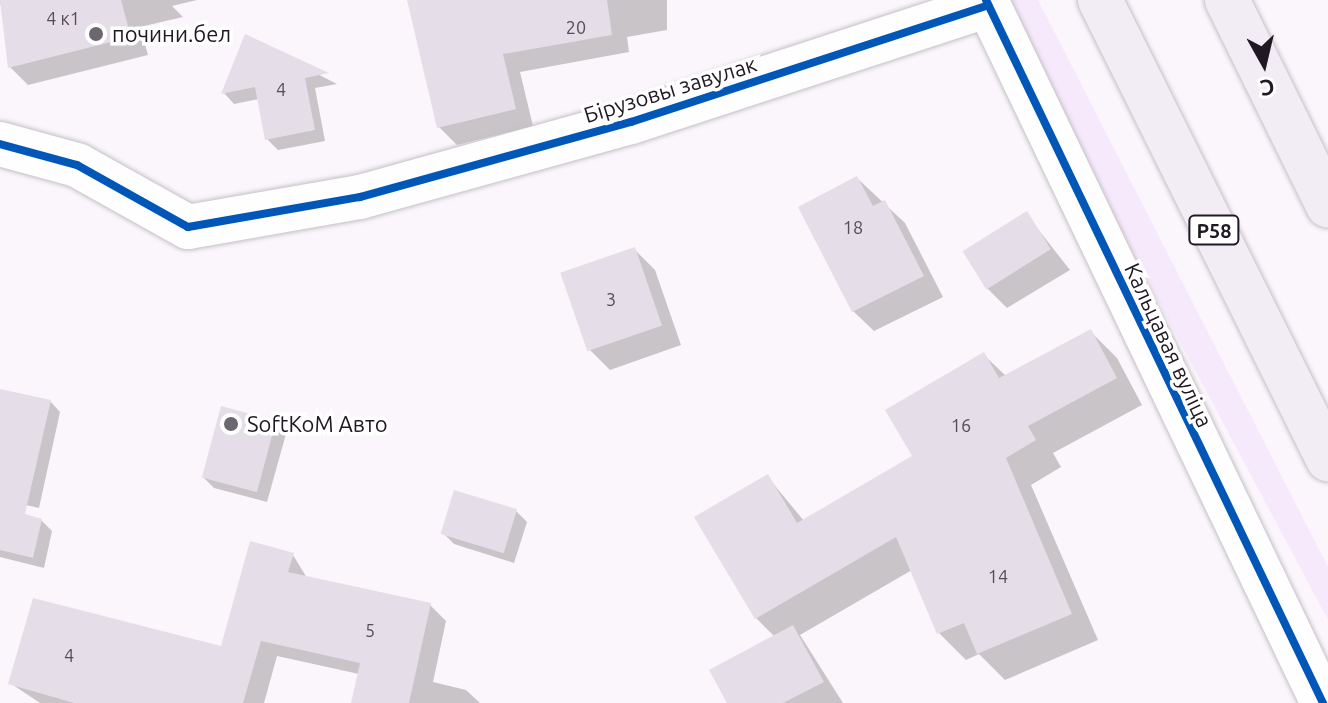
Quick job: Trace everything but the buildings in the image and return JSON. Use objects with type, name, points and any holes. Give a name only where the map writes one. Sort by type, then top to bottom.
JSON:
[{"type":"highway","name":"Р58","points":[[1100,0],[1328,459]]},
{"type":"highway","points":[[1227,0],[1328,205]]},
{"type":"street","name":"Бірузовы завулак","points":[[0,144],[77,165],[188,227],[360,197],[631,122],[987,2]]},
{"type":"street","name":"Кальцавая вуліца","points":[[987,2],[1323,703]]},
{"type":"shaded area","points":[[998,0],[1038,0],[1328,567],[1328,620]]},
{"type":"cycle path","points":[[986,0],[1323,703]]},
{"type":"cycle path","points":[[0,144],[77,165],[188,227],[360,197],[631,122],[988,5]]},
{"type":"place","name":"почини.бел","points":[[96,34]]},
{"type":"place","name":"SoftKoM Авто","points":[[231,424]]}]
